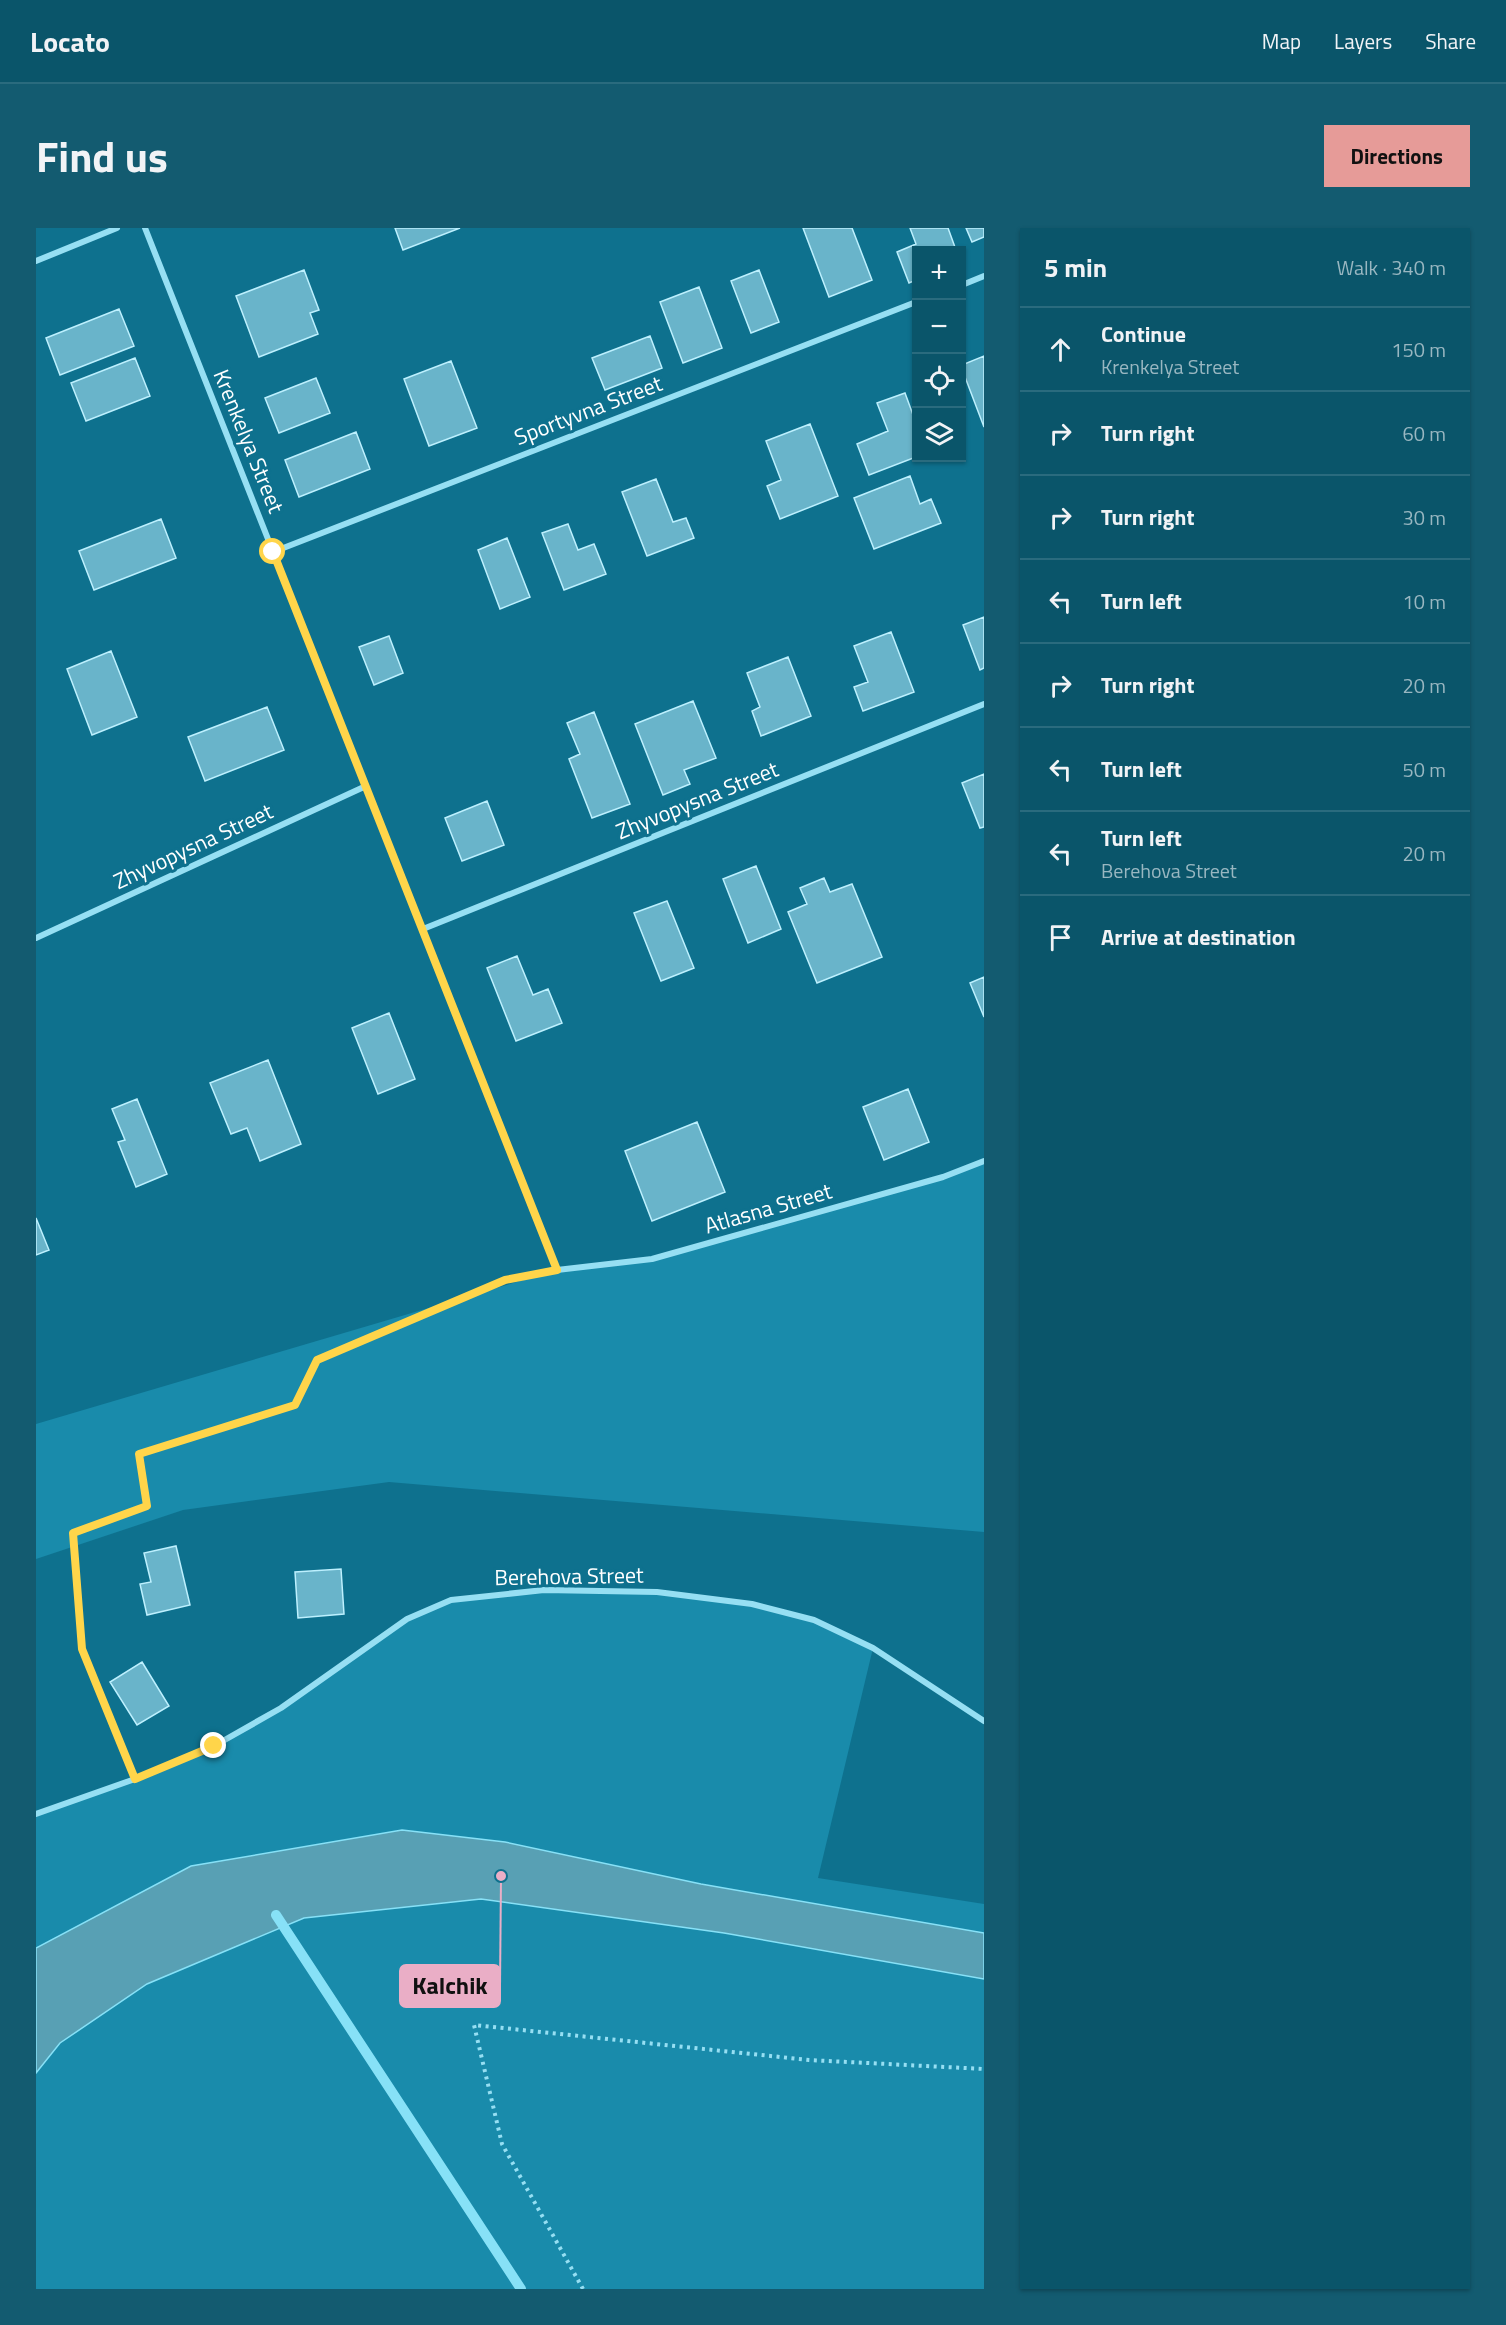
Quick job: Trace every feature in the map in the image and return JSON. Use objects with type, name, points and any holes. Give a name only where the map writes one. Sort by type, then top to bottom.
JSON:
[{"type":"street","points":[[36,261],[117,228]]},
{"type":"street","name":"Krenkelya Street","points":[[145,228],[557,1270]]},
{"type":"street","points":[[966,283],[984,276]]},
{"type":"street","name":"Sportyvna Street","points":[[273,552],[912,304]]},
{"type":"street","name":"Zhyvopysna Street","points":[[423,929],[984,704]]},
{"type":"street","name":"Zhyvopysna Street","points":[[36,938],[366,786]]},
{"type":"street","name":"Atlasna Street","points":[[557,1270],[652,1259],[943,1177],[984,1161]]},
{"type":"street","name":"Berehova Street","points":[[36,1814],[135,1779],[214,1746],[281,1708],[408,1619],[451,1600],[544,1590],[657,1592],[752,1604],[814,1620],[873,1648],[984,1721]]},
{"type":"lane","points":[[317,1360],[505,1280],[557,1270]]},
{"type":"lane","points":[[82,1649],[135,1779]]},
{"type":"path","points":[[82,1649],[73,1533],[147,1506],[139,1454],[295,1405],[317,1360]]},
{"type":"path","points":[[584,2289],[502,2144],[474,2025],[809,2060],[984,2069]]},
{"type":"shaded area","points":[[984,1161],[984,1532],[389,1482],[183,1510],[36,1559],[36,1424],[557,1270],[652,1259],[943,1177]]},
{"type":"shaded area","points":[[544,1590],[681,1595],[752,1603],[815,1621],[873,1648],[818,1878],[984,1904],[984,1933],[701,1884],[505,1842],[402,1830],[191,1866],[36,1948],[36,1814],[214,1746],[281,1708],[407,1619],[451,1600]]},
{"type":"shaded area","points":[[402,1830],[505,1842],[701,1884],[984,1933],[984,1979],[724,1933],[481,1899],[304,1918],[147,1984],[60,2043],[36,2073],[36,1948],[191,1866]]},
{"type":"shaded area","points":[[481,1899],[724,1933],[984,1979],[984,2289],[36,2289],[36,2073],[60,2043],[147,1984],[304,1918]]},
{"type":"building","points":[[395,228],[460,228],[403,250]]},
{"type":"building","points":[[803,228],[852,228],[872,280],[829,297]]},
{"type":"building","points":[[910,228],[948,228],[955,246],[912,246],[912,282],[909,283],[897,252],[916,244]]},
{"type":"building","points":[[966,228],[984,228],[984,237],[972,242]]},
{"type":"building","points":[[304,270],[319,310],[310,313],[318,334],[259,357],[236,296]]},
{"type":"building","points":[[759,270],[779,322],[751,333],[731,281]]},
{"type":"building","points":[[699,287],[722,348],[683,363],[660,302]]},
{"type":"building","points":[[119,309],[134,346],[60,375],[46,338]]},
{"type":"building","points":[[650,336],[662,368],[605,390],[592,358]]},
{"type":"building","points":[[984,356],[984,427],[966,380],[966,363]]},
{"type":"building","points":[[135,358],[150,396],[86,421],[71,383]]},
{"type":"building","points":[[451,361],[477,428],[429,446],[404,379]]},
{"type":"building","points":[[316,378],[330,413],[279,433],[265,398]]},
{"type":"building","points":[[905,393],[912,412],[912,459],[869,475],[857,444],[888,431],[877,403]]},
{"type":"building","points":[[810,424],[838,496],[780,519],[767,486],[781,480],[766,441]]},
{"type":"building","points":[[356,432],[370,469],[299,497],[285,460]]},
{"type":"building","points":[[910,476],[920,504],[931,499],[941,523],[874,549],[854,498]]},
{"type":"building","points":[[656,479],[673,522],[686,518],[694,538],[647,556],[622,492]]},
{"type":"building","points":[[161,519],[176,558],[94,590],[79,551]]},
{"type":"building","points":[[568,524],[578,550],[594,544],[606,574],[564,590],[542,533]]},
{"type":"building","points":[[507,538],[530,597],[500,609],[478,550]]},
{"type":"building","points":[[984,617],[984,668],[980,670],[963,625]]},
{"type":"building","points":[[891,632],[914,692],[863,711],[854,687],[868,682],[854,646]]},
{"type":"building","points":[[389,636],[403,673],[374,685],[359,647]]},
{"type":"building","points":[[111,651],[137,717],[92,735],[67,669]]},
{"type":"building","points":[[788,657],[811,716],[761,736],[752,711],[760,707],[747,673]]},
{"type":"building","points":[[693,701],[716,758],[684,770],[690,784],[663,795],[635,724]]},
{"type":"building","points":[[267,707],[284,750],[205,781],[188,737]]},
{"type":"building","points":[[594,712],[630,804],[592,818],[569,759],[580,754],[567,723]]},
{"type":"building","points":[[984,774],[984,827],[980,828],[962,783]]},
{"type":"building","points":[[487,801],[504,845],[462,861],[445,818]]},
{"type":"building","points":[[756,866],[781,929],[748,943],[723,879]]},
{"type":"building","points":[[824,878],[830,892],[852,884],[882,957],[817,983],[788,912],[807,904],[800,888]]},
{"type":"building","points":[[667,901],[694,968],[661,981],[634,913]]},
{"type":"building","points":[[517,956],[533,995],[548,989],[562,1023],[516,1041],[487,968]]},
{"type":"building","points":[[984,977],[984,1017],[970,983]]},
{"type":"building","points":[[389,1013],[415,1079],[378,1094],[352,1028]]},
{"type":"building","points":[[268,1060],[301,1144],[260,1161],[247,1128],[231,1134],[210,1083]]},
{"type":"building","points":[[908,1089],[929,1142],[884,1160],[863,1107]]},
{"type":"building","points":[[137,1099],[167,1174],[136,1187],[118,1142],[125,1140],[112,1109]]},
{"type":"building","points":[[697,1122],[725,1192],[652,1221],[625,1151]]},
{"type":"building","points":[[36,1218],[49,1250],[36,1255]]},
{"type":"building","points":[[176,1546],[190,1605],[147,1615],[140,1584],[151,1582],[144,1553]]},
{"type":"building","points":[[341,1569],[344,1614],[298,1618],[295,1572]]},
{"type":"building","points":[[142,1662],[169,1706],[137,1725],[110,1682]]},
{"type":"waterway","points":[[276,1915],[521,2289]]},
{"type":"place","name":"Kalchik","points":[[501,1876]]},
{"type":"route","points":[[214,1746],[135,1779],[82,1649],[73,1533],[147,1506],[139,1454],[295,1405],[317,1360],[505,1280],[557,1270],[273,552]]}]
